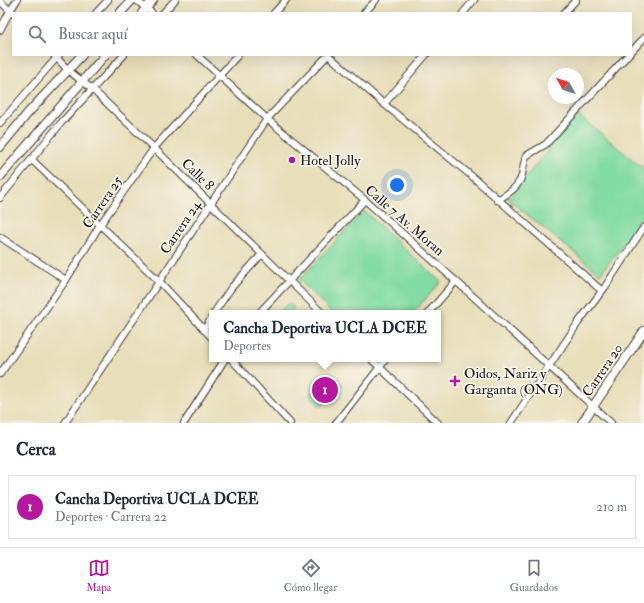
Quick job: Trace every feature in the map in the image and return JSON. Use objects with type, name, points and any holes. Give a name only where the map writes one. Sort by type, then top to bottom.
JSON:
[{"type":"street","points":[[0,30],[17,0]]},
{"type":"street","points":[[97,12],[108,0]]},
{"type":"street","points":[[121,12],[132,0]]},
{"type":"street","points":[[136,0],[147,11],[153,0]]},
{"type":"street","points":[[164,12],[175,0]]},
{"type":"street","points":[[275,12],[286,0]]},
{"type":"street","points":[[365,12],[376,0]]},
{"type":"street","points":[[464,12],[474,0]]},
{"type":"street","points":[[565,12],[576,0]]},
{"type":"street","points":[[0,1],[11,12]]},
{"type":"street","points":[[632,51],[644,38]]},
{"type":"street","points":[[0,123],[56,56]]},
{"type":"street","name":"Calle 8","points":[[56,56],[68,70],[92,89],[154,148],[319,310]]},
{"type":"street","points":[[0,147],[28,113],[81,56]]},
{"type":"street","points":[[0,177],[104,56]]},
{"type":"street","points":[[0,198],[31,159],[123,56]]},
{"type":"street","name":"Calle 7 Av. Moran","points":[[198,56],[267,119],[365,200],[612,423]]},
{"type":"street","name":"Carrera 25","points":[[0,374],[66,280],[100,225],[154,148],[237,56]]},
{"type":"street","name":"Carrera 24","points":[[65,423],[267,119],[327,56]]},
{"type":"street","points":[[329,56],[384,104],[474,178],[602,291]]},
{"type":"street","points":[[384,104],[425,56]]},
{"type":"street","points":[[498,200],[511,192],[516,185],[521,177],[526,156],[546,144],[627,56]]},
{"type":"street","points":[[31,159],[159,281],[209,335]]},
{"type":"street","points":[[262,310],[365,200]]},
{"type":"street","points":[[510,423],[602,291],[644,227]]},
{"type":"street","points":[[0,237],[66,280]]},
{"type":"street","points":[[216,310],[231,288],[262,254]]},
{"type":"street","points":[[431,310],[456,281]]},
{"type":"street","points":[[204,330],[209,322]]},
{"type":"street","name":"Carrera 20","points":[[582,423],[644,331]]},
{"type":"street","points":[[184,423],[223,362]]},
{"type":"street","points":[[234,362],[290,423]]},
{"type":"street","points":[[374,362],[438,423]]},
{"type":"street","points":[[336,423],[384,362]]},
{"type":"green space","points":[[577,114],[644,169],[644,220],[600,274],[508,199]]},
{"type":"green space","points":[[364,211],[441,282],[416,310],[329,310],[299,280]]},
{"type":"green space","points":[[288,303],[294,308],[292,310],[281,310]]},
{"type":"green space","points":[[329,372],[342,384],[321,407],[309,395]]},
{"type":"place","name":"Hotel Jolly","points":[[292,160]]},
{"type":"place","name":"Oidos, Nariz y Garganta (ONG)","points":[[455,381]]},
{"type":"place","name":"Cancha Deportiva UCLA DCEE","points":[[325,390]]}]
